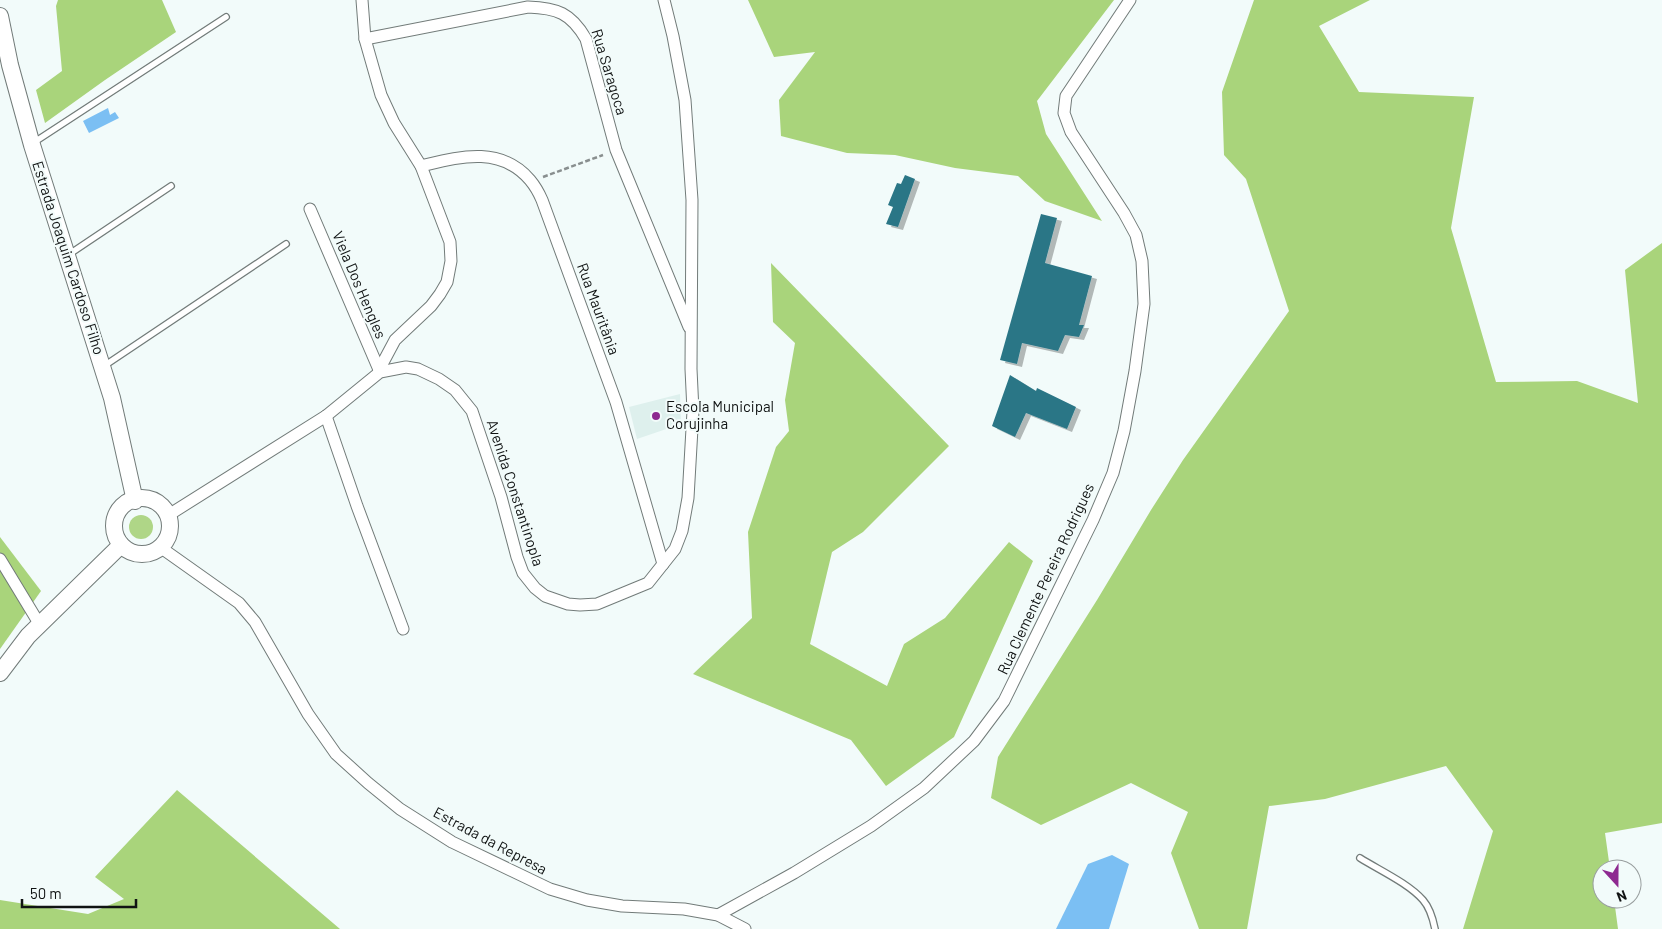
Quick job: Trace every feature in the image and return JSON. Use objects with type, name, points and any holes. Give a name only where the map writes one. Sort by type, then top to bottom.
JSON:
[{"type":"street","points":[[362,0],[365,39],[381,95],[388,111],[421,166],[450,242],[451,261],[447,282],[440,294],[431,306],[395,340],[379,371]]},
{"type":"street","name":"Avenida Constantinopla","points":[[168,516],[326,416],[379,371],[406,367],[418,369],[439,379],[464,400],[472,411],[501,497],[517,557],[523,573],[535,588],[545,596],[568,604],[597,604],[648,583],[675,549],[682,531],[688,498],[693,411],[692,200],[685,100],[674,36],[664,0]]},
{"type":"street","name":"Rua Clemente Pereira Rodrigues","points":[[718,915],[794,873],[871,826],[924,788],[974,741],[1004,701],[1094,520],[1113,473],[1126,423],[1136,371],[1144,304],[1142,261],[1136,235],[1124,213],[1071,132],[1064,113],[1066,96],[1130,0]]},
{"type":"street","name":"Rua Saragoca","points":[[365,39],[528,8],[547,8],[559,11],[571,18],[586,39],[616,150],[692,333]]},
{"type":"street","name":"Estrada Joaquim Cardoso Filho","points":[[0,16],[10,65],[32,145],[112,398],[135,501]]},
{"type":"street","name":"Rua Mauritânia","points":[[421,166],[464,156],[492,158],[516,168],[532,182],[542,200],[616,402],[663,564]]},
{"type":"street","name":"Viela Dos Hengles","points":[[310,209],[379,371]]},
{"type":"street","points":[[326,416],[356,506],[403,629]]},
{"type":"street","points":[[142,498],[150,500],[163,508],[168,516],[169,531],[167,538],[160,547],[151,552],[142,554],[126,550],[121,545],[114,530],[116,516],[124,504],[142,498]]},
{"type":"street","points":[[0,673],[28,636],[121,545]]},
{"type":"street","name":"Estrada da Represa","points":[[160,547],[239,603],[255,622],[308,714],[336,754],[400,809],[452,842],[550,889],[587,900],[622,906],[684,909],[718,915],[745,929]]},
{"type":"street","points":[[0,559],[40,625]]},
{"type":"lane","points":[[32,145],[226,16]]},
{"type":"lane","points":[[67,256],[171,186]]},
{"type":"lane","points":[[102,367],[286,244]]},
{"type":"lane","points":[[1360,858],[1409,888],[1424,900],[1432,916],[1435,929]]},
{"type":"path","points":[[532,182],[616,150]]},
{"type":"shaded area","name":"Escola Municipal Corujinha","points":[[680,394],[681,424],[637,439],[629,407]]},
{"type":"green space","points":[[58,0],[162,0],[176,32],[45,123],[36,90],[62,71],[56,6]]},
{"type":"green space","points":[[748,0],[1114,0],[1037,101],[1046,134],[1102,221],[1045,201],[1018,176],[955,168],[895,155],[847,153],[781,136],[779,100],[815,52],[774,57]]},
{"type":"green space","points":[[1254,0],[1370,0],[1319,26],[1359,92],[1474,97],[1451,228],[1496,382],[1577,381],[1638,403],[1625,270],[1662,243],[1662,823],[1605,833],[1609,859],[1592,859],[1592,909],[1615,909],[1618,929],[1463,929],[1493,831],[1446,766],[1325,799],[1269,806],[1247,929],[1199,929],[1171,853],[1188,812],[1131,783],[1041,825],[991,798],[998,757],[1183,460],[1289,311],[1246,179],[1224,155],[1222,92]]},
{"type":"green space","points":[[771,263],[949,446],[863,532],[832,552],[810,644],[887,686],[904,644],[945,618],[1009,542],[1033,561],[954,737],[886,786],[851,740],[693,674],[752,618],[748,532],[776,447],[789,431],[785,400],[795,343],[773,322]]},
{"type":"green space","points":[[141,515],[150,518],[153,527],[150,536],[141,539],[132,536],[129,527],[132,518]]},
{"type":"green space","points":[[0,537],[41,591],[0,649]]},
{"type":"green space","points":[[177,790],[340,929],[0,929],[0,900],[88,914],[124,899],[95,877]]},
{"type":"water","points":[[108,108],[110,115],[115,112],[119,118],[89,133],[83,121]]},
{"type":"water","points":[[1112,855],[1129,864],[1109,929],[1056,929],[1088,864]]},
{"type":"building","points":[[905,175],[915,179],[898,227],[886,224],[893,207],[888,205],[897,183],[901,184]]},
{"type":"building","points":[[1041,214],[1057,218],[1045,263],[1092,276],[1079,325],[1084,325],[1079,337],[1065,335],[1058,351],[1022,343],[1017,364],[1000,360]]},
{"type":"building","points":[[1010,375],[1036,391],[1037,388],[1076,407],[1067,429],[1026,413],[1015,437],[992,426]]},
{"type":"place","name":"Escola Municipal Corujinha","points":[[656,416]]}]
